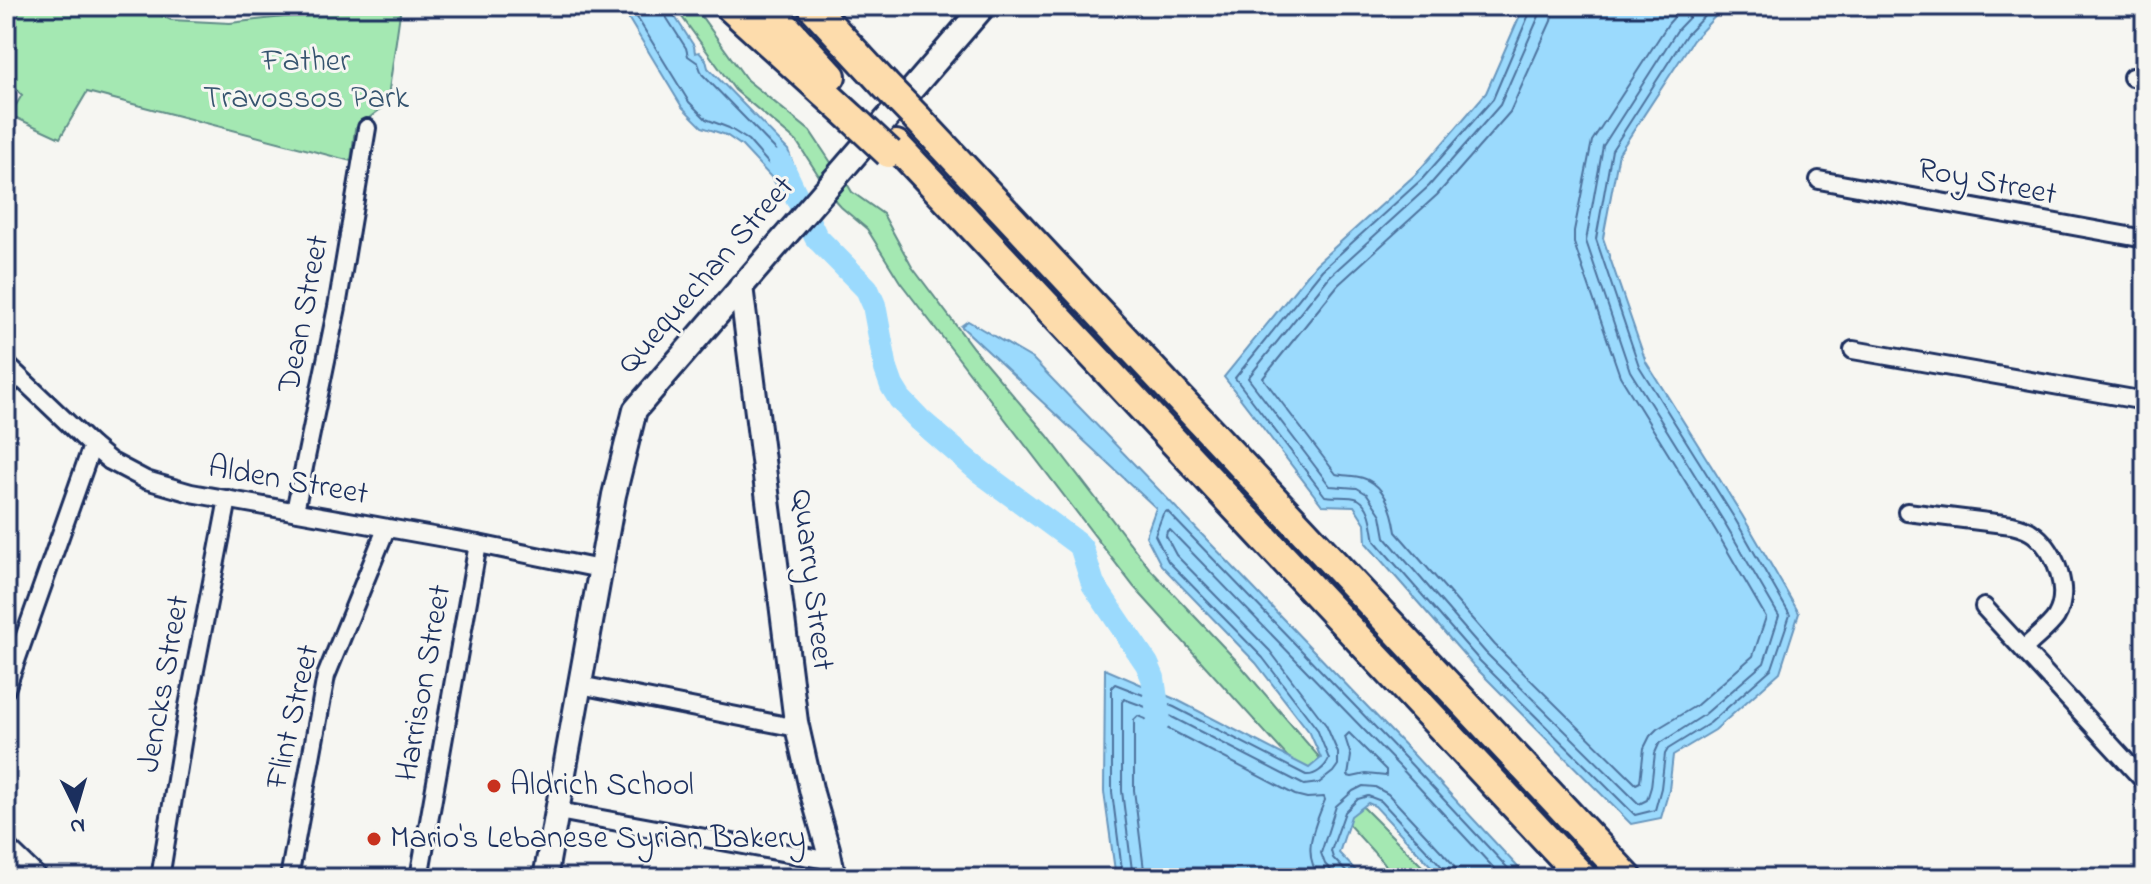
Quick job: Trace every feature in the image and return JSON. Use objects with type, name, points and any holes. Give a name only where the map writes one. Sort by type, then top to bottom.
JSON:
[{"type":"highway","points":[[729,6],[858,114]]},
{"type":"highway","points":[[766,6],[858,114],[988,244],[1583,878]]},
{"type":"highway","points":[[812,6],[1628,878]]},
{"type":"main road","name":"Quequechan Street","points":[[545,878],[614,495],[634,413],[984,6]]},
{"type":"main road","name":"Quarry Street","points":[[741,286],[797,728],[832,869]]},
{"type":"main road","points":[[6,850],[34,878]]},
{"type":"street","name":"Dean Street","points":[[295,511],[337,307],[367,128]]},
{"type":"street","name":"Roy Street","points":[[1819,180],[2145,239]]},
{"type":"street","points":[[1853,350],[2145,401]]},
{"type":"street","name":"Alden Street","points":[[12,370],[92,446],[119,467],[146,480],[191,493],[600,569]]},
{"type":"street","points":[[6,389],[12,370]]},
{"type":"street","points":[[6,689],[92,446]]},
{"type":"street","name":"Jencks Street","points":[[160,878],[188,706],[228,499]]},
{"type":"street","points":[[1907,512],[2012,525],[2027,529],[2048,549],[2061,582],[2061,598],[2056,617],[2024,649]]},
{"type":"street","name":"Flint Street","points":[[289,878],[326,676],[386,529]]},
{"type":"street","name":"Harrison Street","points":[[419,878],[478,544]]},
{"type":"street","points":[[1984,607],[2145,782]]},
{"type":"street","points":[[580,685],[797,728]]},
{"type":"street","points":[[558,811],[832,869]]},
{"type":"green space","name":"Father Travossos Park","points":[[6,6],[141,6],[171,20],[230,23],[311,14],[337,6],[401,6],[387,104],[355,129],[351,161],[87,92],[60,138],[10,115],[22,95],[6,79]]},
{"type":"green space","points":[[674,6],[694,6],[747,80],[810,131],[832,164],[819,176],[797,142],[735,90]]},
{"type":"green space","points":[[846,182],[852,192],[883,214],[912,267],[1150,569],[1235,659],[1354,798],[1434,878],[1397,878],[1134,587],[900,282],[867,229],[831,196]]},
{"type":"water","points":[[621,6],[668,6],[694,46],[695,53],[699,52],[708,68],[788,150],[801,185],[785,198],[772,178],[742,146],[726,135],[702,127],[682,107]]},
{"type":"water","points":[[1524,6],[1725,6],[1693,40],[1619,153],[1603,238],[1646,362],[1799,613],[1780,672],[1715,730],[1673,755],[1669,790],[1661,818],[1631,824],[1473,665],[1366,543],[1365,523],[1354,506],[1322,505],[1224,377],[1316,264],[1416,174],[1486,93]]},
{"type":"water","points":[[968,321],[1033,359],[1528,878],[1442,878],[1375,806],[1368,803],[1351,816],[1339,853],[1363,878],[1116,878],[1104,792],[1105,669],[1177,700],[1309,768],[1321,758],[1310,733],[1256,663],[1161,565],[1146,536],[1156,508],[961,326]]},
{"type":"waterway","points":[[780,162],[816,237],[867,289],[874,305],[886,369],[900,399],[978,470],[1082,549],[1093,584],[1147,664],[1153,678],[1159,720]]},
{"type":"place","name":"Aldrich School","points":[[494,786]]},
{"type":"place","name":"Mario's Lebanese Syrian Bakery","points":[[374,839]]}]
